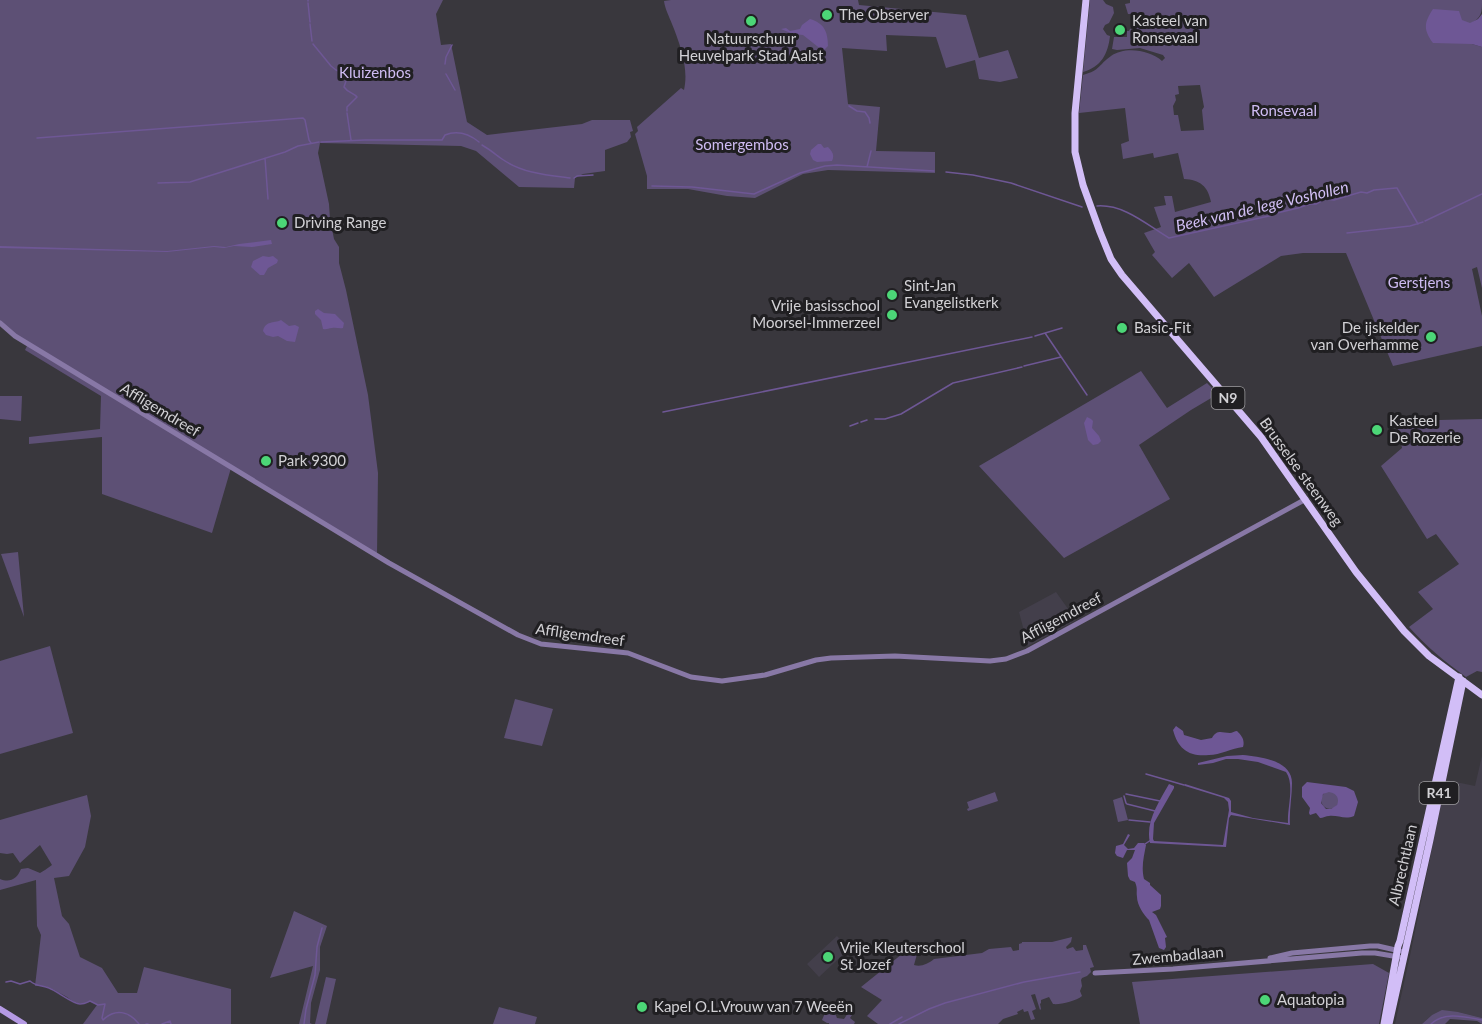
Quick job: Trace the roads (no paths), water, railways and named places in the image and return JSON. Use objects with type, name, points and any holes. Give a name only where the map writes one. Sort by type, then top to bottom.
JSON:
[{"type":"main road","name":"Brusselse steenweg","points":[[1085,4],[1075,113],[1075,153],[1085,192],[1111,259],[1122,275],[1250,423],[1356,572],[1404,631],[1430,656],[1482,694]]},
{"type":"main road","name":"Albrechtlaan","points":[[1389,1024],[1401,941],[1423,835],[1461,679]]},
{"type":"main road","name":"Albrechtlaan","points":[[1384,1024],[1400,954]]},
{"type":"main road","points":[[0,1009],[24,1024]]},
{"type":"street","name":"Affligemdreef","points":[[0,323],[15,336],[351,540],[518,635],[541,644],[628,653],[704,680],[722,681],[757,676],[831,657],[894,656],[983,661],[1006,659],[1027,651],[1306,499]]},
{"type":"street","name":"Zwembadlaan","points":[[1095,974],[1304,958],[1378,946],[1400,954]]},
{"type":"street","points":[[1304,958],[1304,954],[1331,950]]},
{"type":"street","name":"Zwembadlaan","points":[[1263,961],[1292,953],[1361,950]]},
{"type":"waterway","points":[[308,3],[310,22]]},
{"type":"waterway","points":[[310,24],[312,41]]},
{"type":"waterway","points":[[313,44],[331,66],[348,75],[344,87],[357,97],[347,107],[347,111]]},
{"type":"waterway","points":[[445,64],[452,45]]},
{"type":"waterway","points":[[446,74],[455,90]]},
{"type":"waterway","points":[[849,106],[857,111],[865,112],[870,123]]},
{"type":"waterway","points":[[347,113],[351,140]]},
{"type":"waterway","points":[[37,138],[303,118],[311,143]]},
{"type":"waterway","points":[[321,142],[442,140],[445,135],[454,133],[467,135],[479,142]]},
{"type":"waterway","points":[[158,183],[190,182],[298,146],[319,142]]},
{"type":"waterway","points":[[482,145],[510,164],[534,173],[570,178]]},
{"type":"waterway","points":[[867,167],[871,151]]},
{"type":"waterway","points":[[265,158],[268,199]]},
{"type":"waterway","points":[[652,186],[692,187],[754,194],[800,173],[825,166],[934,171]]},
{"type":"waterway","name":"Beek van de lege Voshollen","points":[[946,172],[1011,183],[1082,207]]},
{"type":"waterway","points":[[574,178],[593,175]]},
{"type":"waterway","name":"Beek van de lege Voshollen","points":[[1097,206],[1117,208],[1169,238],[1269,216],[1316,204],[1325,199],[1334,200],[1361,192],[1397,188],[1418,224]]},
{"type":"waterway","name":"Beek van de lege Voshollen","points":[[1425,221],[1482,194]]},
{"type":"waterway","name":"Beek van de lege Voshollen","points":[[1347,233],[1410,226],[1423,222]]},
{"type":"waterway","points":[[1035,336],[1062,328]]},
{"type":"waterway","points":[[1045,333],[1087,395]]},
{"type":"waterway","points":[[663,412],[1032,337]]},
{"type":"waterway","points":[[1024,366],[1061,357]]},
{"type":"waterway","points":[[875,419],[885,419],[901,414],[953,383],[1022,367]]},
{"type":"waterway","points":[[861,422],[867,420]]},
{"type":"waterway","points":[[850,426],[858,423]]},
{"type":"waterway","points":[[1146,774],[1184,785]]},
{"type":"waterway","points":[[1126,794],[1160,801]]},
{"type":"waterway","points":[[1124,796],[1127,804],[1155,811]]},
{"type":"waterway","points":[[1129,820],[1150,822]]},
{"type":"waterway","points":[[1145,844],[1151,840]]},
{"type":"waterway","points":[[304,1024],[322,928]]},
{"type":"waterway","points":[[899,1024],[945,1003],[1024,982],[1080,972]]},
{"type":"waterway","points":[[6,982],[20,984],[30,981],[77,1003],[83,1004],[90,1001],[98,1005],[105,1004],[103,1020],[112,1014],[122,1013],[131,1016],[139,1024]]},
{"type":"waterway","points":[[1431,1024],[1442,1017],[1449,1016],[1482,1020]]},
{"type":"waterway","points":[[890,1024],[902,1017]]},
{"type":"waterway","points":[[162,1024],[170,1021],[171,1024]]},
{"type":"place","name":"The Observer","points":[[827,15]]},
{"type":"place","name":"Natuurschuur Heuvelpark Stad Aalst","points":[[751,21]]},
{"type":"place","name":"Kasteel van Ronsevaal","points":[[1120,30]]},
{"type":"place","name":"Driving Range","points":[[282,223]]},
{"type":"place","name":"Sint-Jan Evangelistkerk","points":[[892,295]]},
{"type":"place","name":"Vrije basisschool Moorsel-Immerzeel","points":[[892,315]]},
{"type":"place","name":"Basic-Fit","points":[[1122,328]]},
{"type":"place","name":"De ijskelder van Overhamme","points":[[1431,337]]},
{"type":"place","name":"Kasteel De Rozerie","points":[[1377,430]]},
{"type":"place","name":"Park 9300","points":[[266,461]]},
{"type":"place","name":"Vrije Kleuterschool St Jozef","points":[[828,957]]},
{"type":"place","name":"Aquatopia","points":[[1265,1000]]},
{"type":"place","name":"Kapel O.L.Vrouw van 7 Weeën","points":[[642,1007]]},
{"type":"park label","name":"Kluizenbos","points":[[375,73]]},
{"type":"park label","name":"Ronsevaal","points":[[1284,111]]},
{"type":"park label","name":"Somergembos","points":[[742,145]]},
{"type":"park label","name":"Gerstjens","points":[[1419,283]]}]
